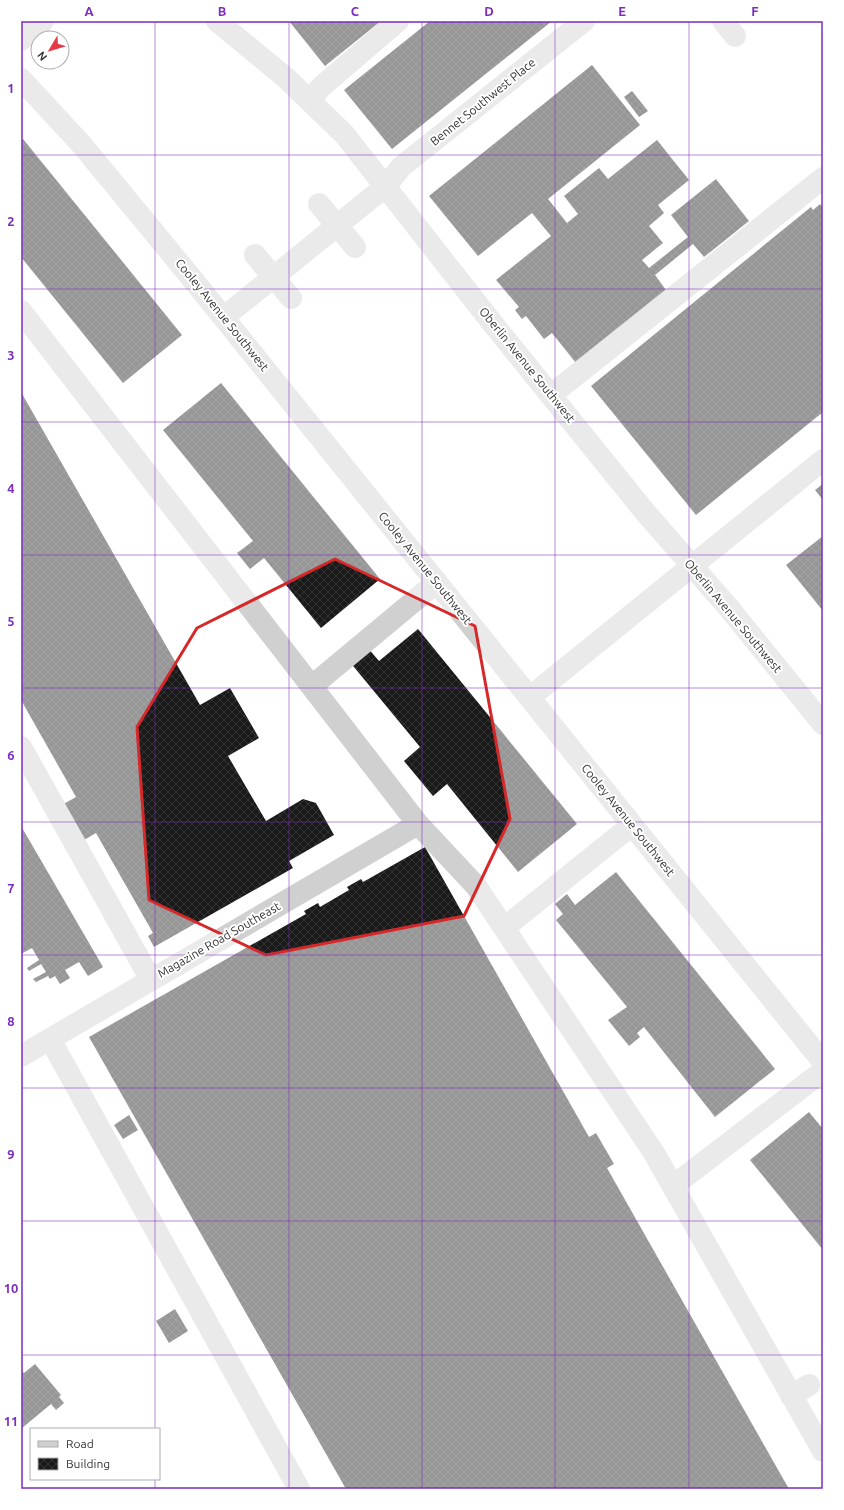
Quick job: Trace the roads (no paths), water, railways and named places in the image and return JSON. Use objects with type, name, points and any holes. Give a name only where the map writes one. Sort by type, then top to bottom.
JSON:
[{"type":"lane","points":[[21,40],[44,21]]},
{"type":"lane","points":[[310,100],[321,87],[398,21]]},
{"type":"lane","name":"Bennet Southwest Place","points":[[224,317],[386,186],[401,167],[584,21]]},
{"type":"lane","name":"Oberlin Avenue Southwest","points":[[230,25],[344,134],[551,395],[691,566],[728,607],[823,724]]},
{"type":"lane","name":"Cooley Avenue Southwest","points":[[21,79],[82,145],[224,317],[823,1062]]},
{"type":"lane","points":[[551,395],[823,178]]},
{"type":"lane","points":[[319,204],[354,247]]},
{"type":"lane","points":[[255,255],[291,298]]},
{"type":"lane","points":[[21,311],[418,824],[476,886],[654,1153],[675,1190],[800,1391],[823,1451]]},
{"type":"lane","points":[[530,697],[823,460]]},
{"type":"lane","points":[[312,686],[437,582]]},
{"type":"lane","points":[[21,747],[151,980]]},
{"type":"lane","name":"Magazine Road Southeast","points":[[21,1056],[418,824]]},
{"type":"lane","points":[[504,928],[632,825]]},
{"type":"lane","points":[[50,1039],[299,1489]]},
{"type":"lane","points":[[675,1190],[823,1071]]},
{"type":"lane","points":[[675,1190],[715,1172]]}]
